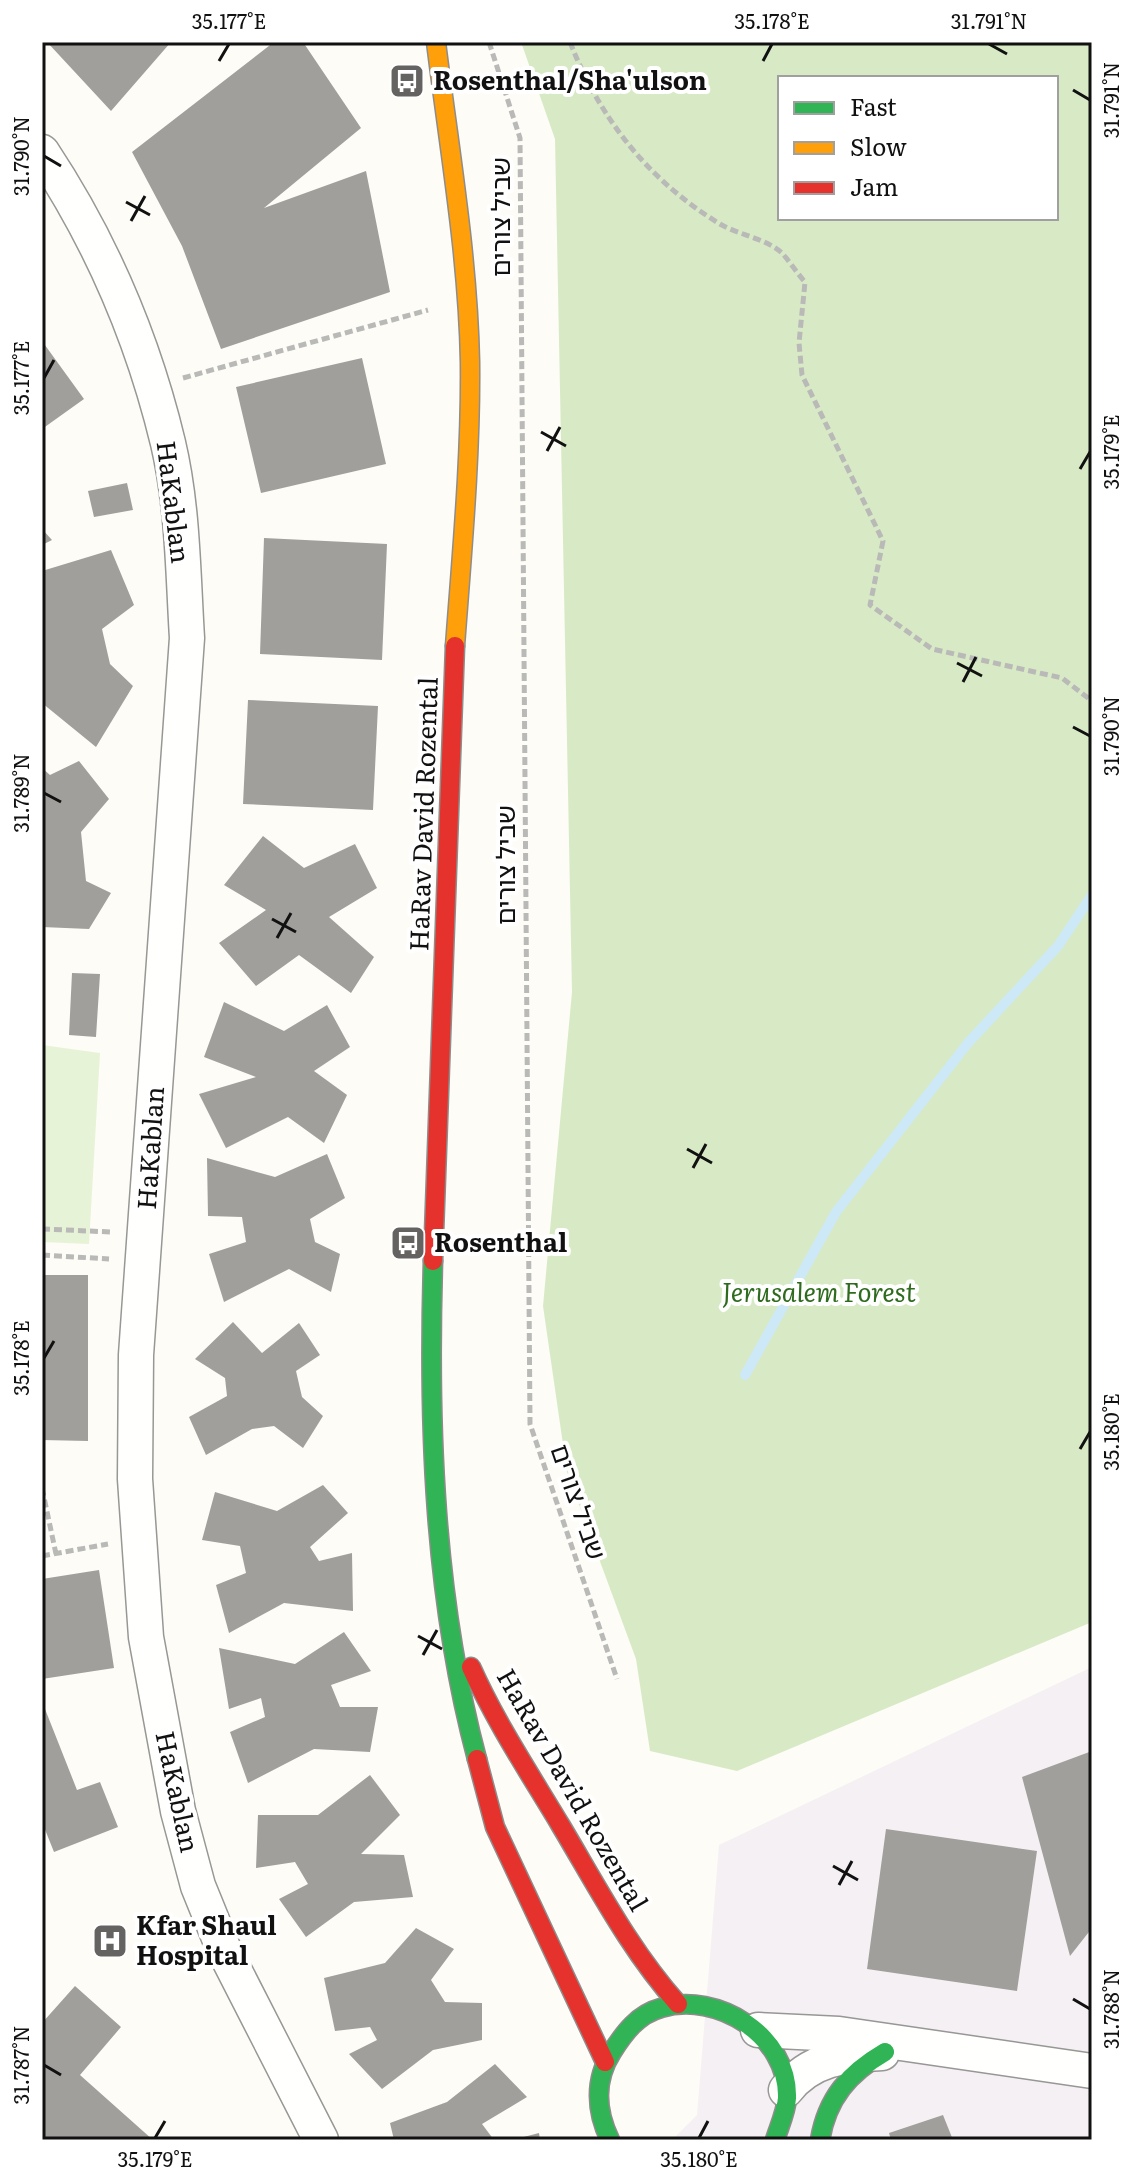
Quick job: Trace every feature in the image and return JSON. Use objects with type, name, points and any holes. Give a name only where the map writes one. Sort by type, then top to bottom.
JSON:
[{"type":"street","name":"HaRav David Rozental","points":[[436,42],[470,360],[468,463],[455,650],[431,1331],[442,1590],[459,1691],[495,1827],[605,2062]]},
{"type":"street","name":"HaKablan","points":[[42,152],[66,188],[128,313],[152,387],[169,445],[187,638],[136,1402],[135,1479],[146,1637],[178,1811],[198,1886],[224,1950],[321,2140]]},
{"type":"street","name":"HaRav David Rozental","points":[[442,1590],[472,1671],[501,1726],[648,1969],[678,2004]]},
{"type":"street","points":[[603,2135],[599,2093],[605,2062],[630,2026],[653,2011],[678,2004],[719,2007],[758,2030],[777,2056],[786,2090],[777,2139]]},
{"type":"street","points":[[758,2030],[839,2034],[1092,2071]]},
{"type":"street","points":[[786,2090],[803,2072],[829,2059],[885,2052],[954,2052]]},
{"type":"street","points":[[820,2140],[823,2118],[835,2092],[850,2075],[885,2052]]},
{"type":"path","name":"שביל צורים","points":[[489,42],[520,138],[530,1424],[617,1679]]},
{"type":"path","points":[[570,42],[583,75],[611,125],[645,167],[722,225],[780,251],[805,282],[799,343],[802,375],[883,541],[870,605],[932,649],[1062,678],[1092,701]]},
{"type":"path","points":[[152,387],[465,299]]},
{"type":"path","points":[[42,1229],[144,1247]]},
{"type":"path","points":[[42,1255],[144,1247]]},
{"type":"path","points":[[42,1488],[56,1554]]},
{"type":"path","points":[[42,1556],[139,1538]]},
{"type":"shaded area","points":[[1092,1667],[1092,2140],[672,2140],[697,2115],[719,1845]]},
{"type":"green space","name":"Jerusalem Forest","points":[[521,42],[1092,42],[1092,1622],[737,1771],[650,1751],[636,1659],[567,1472],[543,1306],[572,992],[555,139]]},
{"type":"green space","points":[[42,1045],[100,1053],[89,1244],[42,1242]]},
{"type":"building","points":[[47,42],[171,42],[111,111]]},
{"type":"building","points":[[274,42],[303,42],[361,128],[264,208],[366,171],[390,292],[221,349],[182,246],[132,152]]},
{"type":"building","points":[[42,341],[84,399],[42,429]]},
{"type":"building","points":[[362,358],[386,464],[261,493],[236,387]]},
{"type":"building","points":[[127,483],[133,510],[94,517],[88,491]]},
{"type":"building","points":[[42,529],[52,540],[42,545]]},
{"type":"building","points":[[264,538],[387,544],[382,660],[260,654]]},
{"type":"building","points":[[111,550],[134,605],[102,629],[110,664],[133,686],[96,747],[42,703],[42,571]]},
{"type":"building","points":[[248,700],[378,706],[373,810],[243,804]]},
{"type":"building","points":[[79,761],[109,799],[81,832],[86,881],[111,893],[89,929],[42,927],[42,768],[50,775]]},
{"type":"building","points":[[263,836],[304,868],[355,844],[377,888],[329,917],[374,957],[351,993],[299,955],[256,986],[219,943],[266,910],[224,885]]},
{"type":"building","points":[[72,973],[100,974],[96,1037],[69,1035]]},
{"type":"building","points":[[224,1002],[284,1031],[327,1005],[350,1047],[314,1071],[347,1095],[324,1143],[288,1117],[226,1148],[199,1094],[256,1077],[204,1057]]},
{"type":"building","points":[[327,1154],[345,1198],[310,1219],[315,1242],[340,1254],[331,1292],[289,1269],[224,1302],[209,1254],[246,1242],[242,1217],[208,1216],[207,1158],[275,1177]]},
{"type":"building","points":[[42,1275],[88,1275],[88,1441],[42,1440]]},
{"type":"building","points":[[233,1322],[262,1353],[299,1323],[320,1355],[296,1371],[302,1397],[323,1416],[303,1448],[274,1426],[252,1429],[206,1455],[189,1417],[227,1396],[225,1378],[195,1359]]},
{"type":"building","points":[[323,1485],[348,1513],[310,1547],[319,1561],[352,1553],[353,1611],[284,1603],[229,1633],[216,1585],[246,1573],[240,1546],[202,1540],[215,1492],[277,1511]]},
{"type":"building","points":[[99,1570],[114,1668],[42,1679],[42,1579]]},
{"type":"building","points":[[344,1632],[371,1671],[331,1685],[340,1707],[378,1707],[370,1752],[314,1749],[248,1783],[230,1732],[265,1717],[261,1698],[229,1709],[219,1648],[295,1664]]},
{"type":"building","points":[[45,1709],[77,1790],[100,1782],[118,1827],[54,1852],[42,1822],[42,1711]]},
{"type":"building","points":[[1092,1751],[1092,1928],[1070,1956],[1022,1777]]},
{"type":"building","points":[[370,1775],[400,1815],[361,1854],[404,1855],[413,1897],[354,1902],[306,1937],[279,1899],[308,1884],[295,1862],[256,1868],[258,1815],[318,1815]]},
{"type":"building","points":[[886,1829],[1037,1851],[1017,1991],[867,1969]]},
{"type":"building","points":[[416,1928],[454,1949],[431,1980],[445,2002],[482,2003],[482,2040],[433,2050],[382,2089],[349,2054],[377,2040],[370,2027],[335,2031],[324,1978],[385,1963]]},
{"type":"building","points":[[75,1986],[121,2027],[80,2075],[153,2140],[42,2140],[42,2023]]},
{"type":"building","points":[[495,2064],[527,2097],[482,2124],[494,2140],[394,2140],[390,2123],[447,2102]]},
{"type":"building","points":[[943,2115],[953,2140],[891,2140],[889,2133]]},
{"type":"building","points":[[539,2133],[540,2140],[516,2140],[516,2139]]},
{"type":"waterway","points":[[745,1375],[836,1212],[968,1043],[1058,946],[1092,895]]},
{"type":"traffic: fast","points":[[433,1261],[433,1450],[437,1512],[451,1637],[477,1759]]},
{"type":"traffic: fast","points":[[610,2140],[602,2118],[599,2096],[606,2063],[632,2025],[653,2011],[683,2004],[705,2006],[746,2023],[776,2055],[784,2076],[787,2098],[775,2140]]},
{"type":"traffic: fast","points":[[820,2140],[828,2111],[842,2088],[850,2078],[885,2052]]},
{"type":"traffic: slow","points":[[436,42],[462,242],[470,362],[468,468],[455,646]]},
{"type":"traffic: jam","points":[[433,1261],[455,646]]},
{"type":"traffic: jam","points":[[471,1667],[502,1728],[615,1918],[678,2004]]},
{"type":"traffic: jam","points":[[477,1759],[495,1827],[605,2062]]},
{"type":"place","name":"Rosenthal/Sha'ulson","points":[[407,81]]},
{"type":"place","name":"Rosenthal","points":[[408,1243]]},
{"type":"place","name":"Kfar Shaul Hospital","points":[[110,1941]]}]
